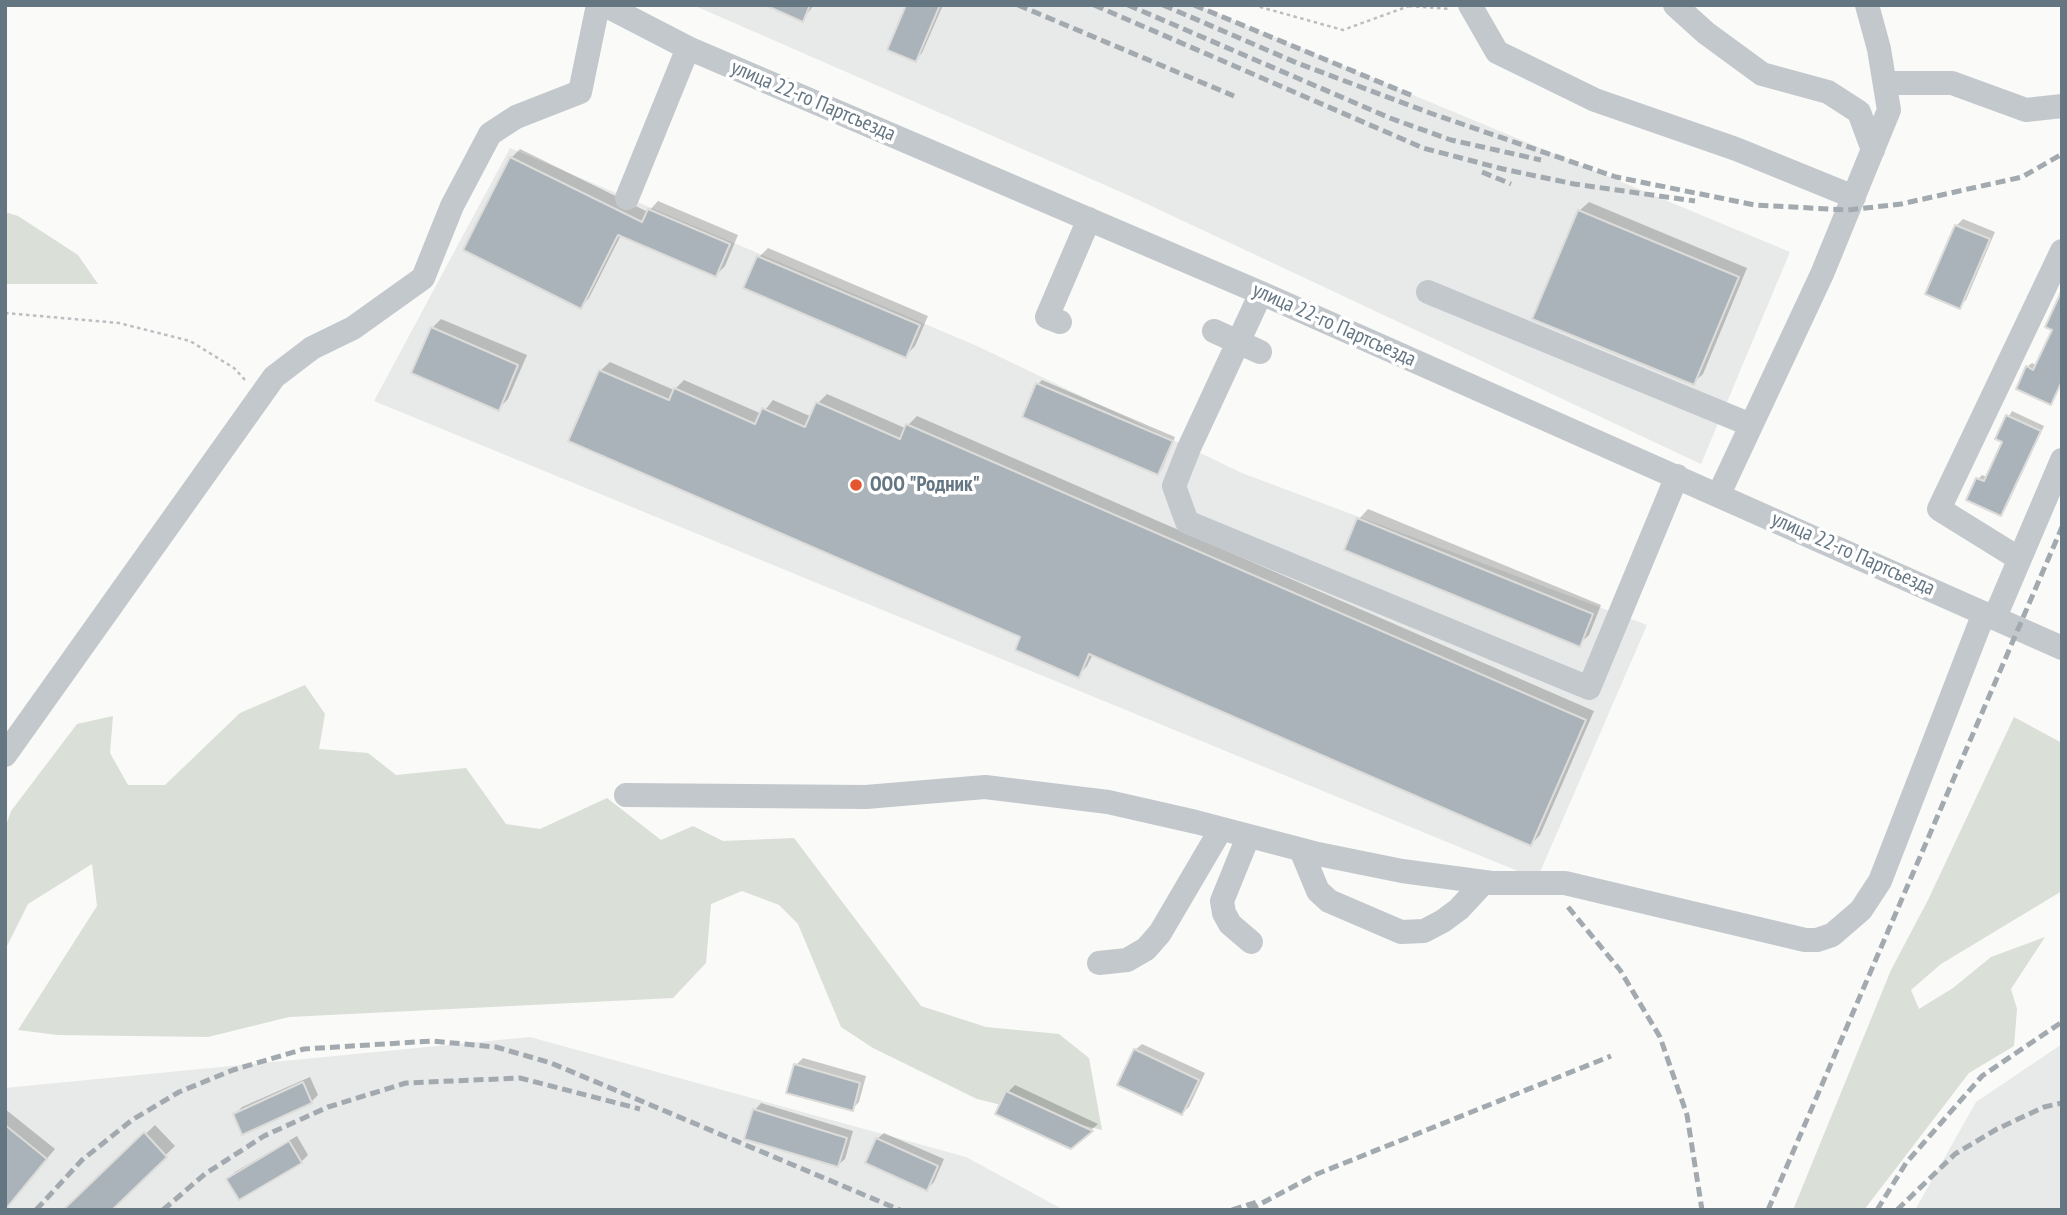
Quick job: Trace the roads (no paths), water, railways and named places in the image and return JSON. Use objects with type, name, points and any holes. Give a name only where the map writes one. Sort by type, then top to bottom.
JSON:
[{"type":"street","points":[[5,755],[275,377],[312,348],[353,328],[422,278],[452,206],[489,134],[516,117],[580,92],[598,5]]},
{"type":"street","name":"улица 22-го Партсъезда","points":[[605,5],[688,48],[1261,293],[2062,648]]},
{"type":"street","points":[[1675,5],[1706,33],[1762,74],[1828,92],[1859,112],[1873,150]]},
{"type":"street","points":[[1718,494],[1822,274],[1889,110],[1879,49],[1867,5]]},
{"type":"street","points":[[1471,8],[1497,52],[1595,100],[1736,149],[1854,197]]},
{"type":"street","points":[[627,198],[688,48]]},
{"type":"street","points":[[1885,83],[1952,83],[2026,110],[2062,106]]},
{"type":"street","points":[[1060,322],[1047,317],[1071,278],[1089,219]]},
{"type":"street","points":[[2018,558],[1938,509],[2062,251]]},
{"type":"street","points":[[1429,292],[1751,425]]},
{"type":"street","points":[[1261,293],[1250,347],[1189,448],[1174,486],[1187,522],[1589,688],[1677,476]]},
{"type":"street","points":[[1214,331],[1250,347]]},
{"type":"street","points":[[626,795],[866,797],[985,787],[1108,802],[1301,850],[1402,871],[1484,882],[1565,883],[1805,940],[1817,940],[1832,935],[1861,910],[1880,881],[1990,615],[2062,460]]},
{"type":"street","points":[[1099,963],[1127,960],[1146,949],[1160,933],[1221,829]]},
{"type":"street","points":[[1248,837],[1222,901],[1230,924],[1251,942]]},
{"type":"street","points":[[1301,850],[1314,883],[1329,901],[1401,932],[1424,931],[1443,921],[1484,882]]},
{"type":"railway","points":[[1018,5],[1234,96]]},
{"type":"railway","points":[[1094,5],[1423,148],[1574,184],[1695,201]]},
{"type":"railway","points":[[1128,5],[1390,118],[1451,140],[1541,160]]},
{"type":"railway","points":[[1163,5],[1297,63],[1430,113],[1616,177],[1755,205],[1848,210],[1901,204],[2022,177],[2062,154]]},
{"type":"railway","points":[[1194,5],[1413,96]]},
{"type":"railway","points":[[1482,172],[1511,184]]},
{"type":"railway","points":[[1768,1210],[2062,527]]},
{"type":"railway","points":[[1568,907],[1620,970],[1660,1037],[1687,1115],[1702,1210]]},
{"type":"railway","points":[[1877,1210],[1906,1163],[1982,1076],[2062,1022]]},
{"type":"railway","points":[[36,1210],[82,1160],[132,1120],[179,1092],[233,1070],[304,1049],[432,1041],[496,1047],[551,1063],[900,1210]]},
{"type":"railway","points":[[1249,1210],[1317,1174],[1611,1056]]},
{"type":"railway","points":[[163,1210],[205,1174],[264,1136],[328,1107],[406,1083],[520,1078],[640,1109]]},
{"type":"railway","points":[[1897,1210],[1955,1154],[1997,1129],[2044,1107],[2062,1103]]},
{"type":"railway","points":[[1232,1210],[1257,1202]]},
{"type":"place","name":"ООО \"Родник\"","points":[[856,485]]}]
